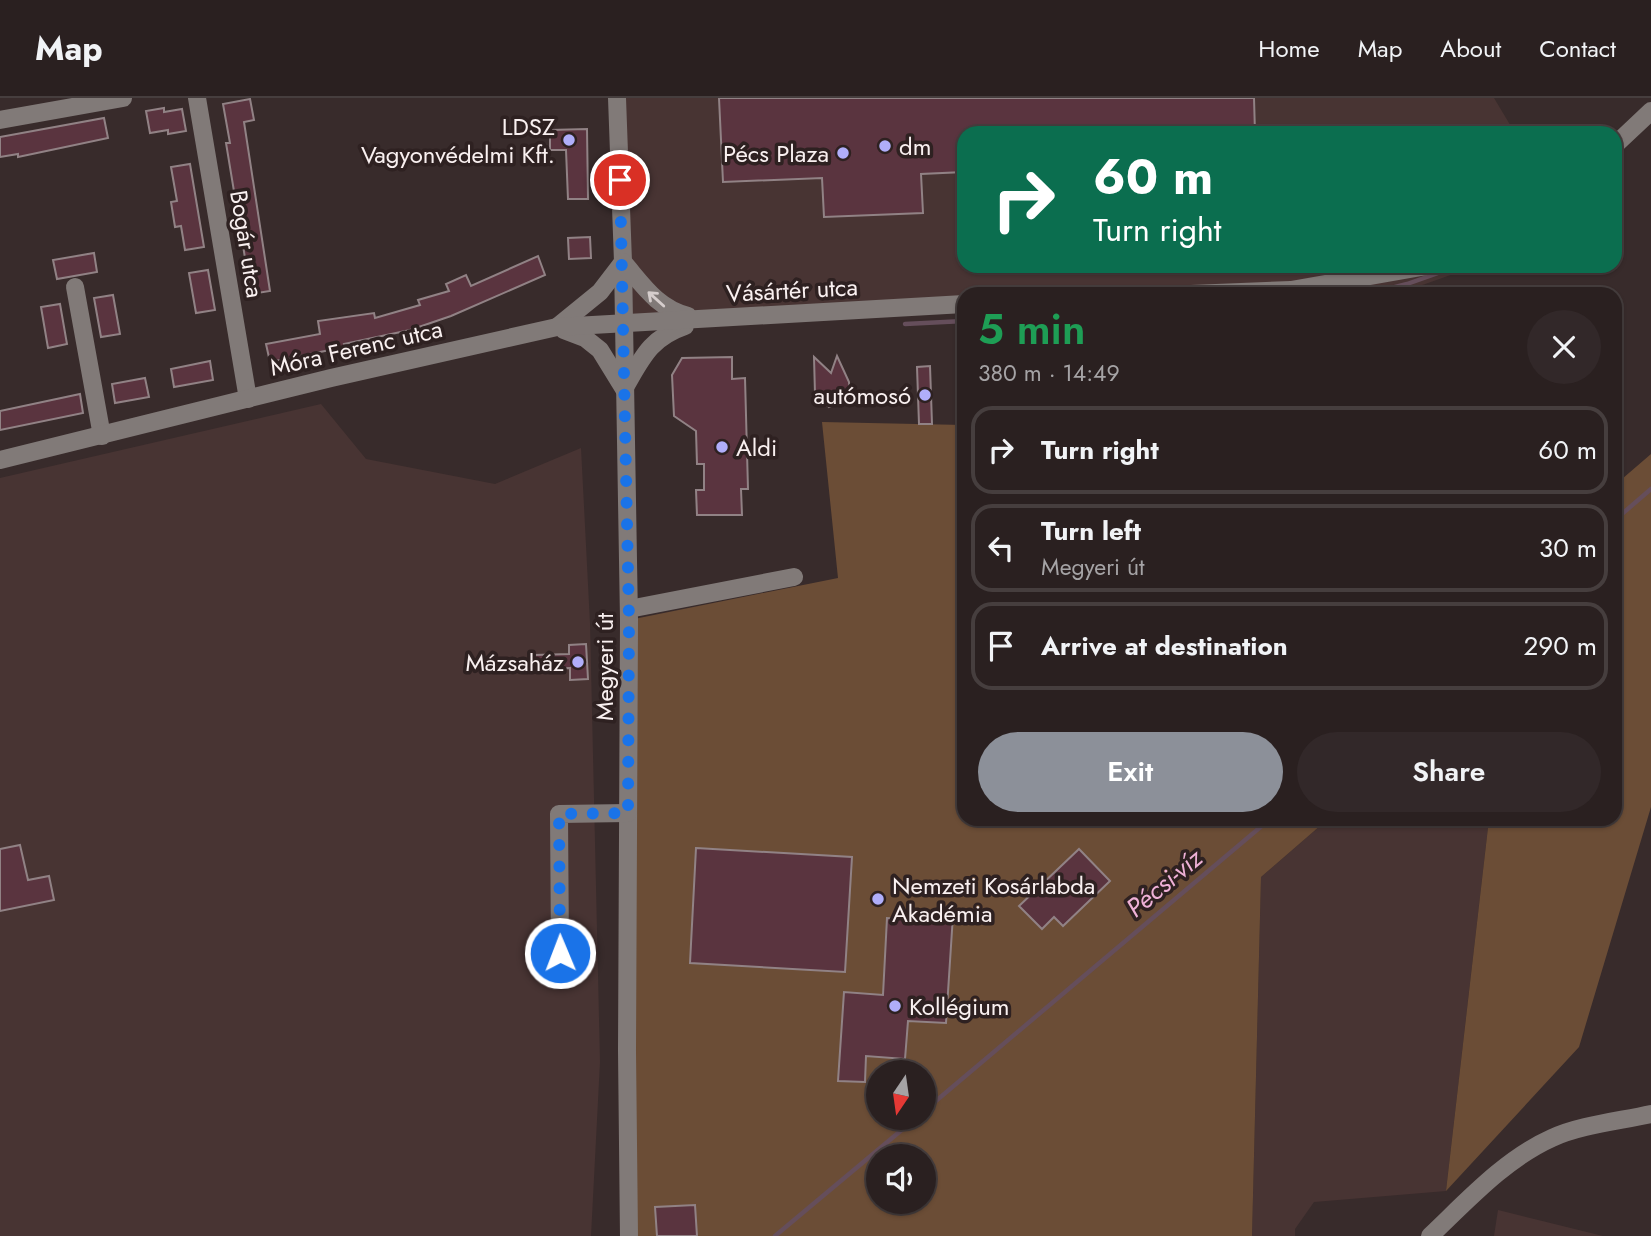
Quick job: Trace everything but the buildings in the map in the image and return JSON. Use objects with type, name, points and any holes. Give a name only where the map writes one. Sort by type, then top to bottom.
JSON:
[{"type":"street","points":[[0,120],[123,98]]},
{"type":"street","name":"Bogár utca","points":[[197,98],[247,399]]},
{"type":"street","name":"Megyeri út","points":[[617,98],[623,262],[629,609],[626,1051],[629,1236]]},
{"type":"street","points":[[1622,138],[1651,111]]},
{"type":"street","points":[[557,327],[600,292],[623,262],[659,303],[672,312],[701,320]]},
{"type":"street","points":[[1308,287],[1387,273]]},
{"type":"street","points":[[75,287],[102,436]]},
{"type":"street","name":"Vásártér utca","points":[[623,323],[957,304]]},
{"type":"street","points":[[557,327],[586,338],[600,350],[624,389],[649,349],[665,333],[701,320]]},
{"type":"street","name":"Móra Ferenc utca","points":[[0,460],[557,327],[623,323]]},
{"type":"street","points":[[629,609],[794,576]]},
{"type":"street","points":[[560,953],[559,814],[628,813]]},
{"type":"street","points":[[1430,1236],[1472,1196],[1516,1160],[1552,1138],[1651,1114]]},
{"type":"shaded area","points":[[621,98],[1494,98],[1511,126],[957,126],[957,273],[1456,273],[1417,287],[957,287],[957,307],[622,321]]},
{"type":"shaded area","points":[[321,404],[366,459],[495,484],[581,448],[590,623],[600,1062],[591,1236],[0,1236],[0,478]]},
{"type":"shaded area","name":"Nemzeti Kosárlabda Akadémia","points":[[822,422],[957,425],[957,826],[1320,826],[1261,877],[1252,1236],[632,1236],[629,620],[838,578]]},
{"type":"shaded area","points":[[1651,454],[1651,807],[1579,1047],[1446,1191],[1488,826],[1622,826],[1622,479]]},
{"type":"shaded area","points":[[1320,826],[1488,826],[1446,1191],[1314,1202],[1295,1229],[1295,1236],[1252,1236],[1261,877]]},
{"type":"shaded area","points":[[1498,1210],[1603,1236],[1494,1236]]},
{"type":"waterway","points":[[1395,287],[1438,273]]},
{"type":"waterway","points":[[905,324],[957,321]]},
{"type":"waterway","name":"Pécsi-víz","points":[[1622,514],[1651,489]]},
{"type":"waterway","name":"Pécsi-víz","points":[[936,1101],[1262,826]]},
{"type":"waterway","name":"Pécsi-víz","points":[[775,1236],[902,1130]]},
{"type":"place","name":"LDSZ Vagyonvédelmi Kft.","points":[[569,140]]},
{"type":"place","name":"dm","points":[[885,146]]},
{"type":"place","name":"Pécs Plaza","points":[[843,153]]},
{"type":"place","name":"autómosó","points":[[925,395]]},
{"type":"place","name":"Aldi","points":[[722,447]]},
{"type":"place","name":"Mázsaház","points":[[578,662]]},
{"type":"place","name":"Nemzeti Kosárlabda Akadémia","points":[[878,899]]},
{"type":"place","name":"Kollégium","points":[[895,1006]]},
{"type":"route","points":[[560,953],[559,814],[628,813],[629,620],[620,180]]}]
